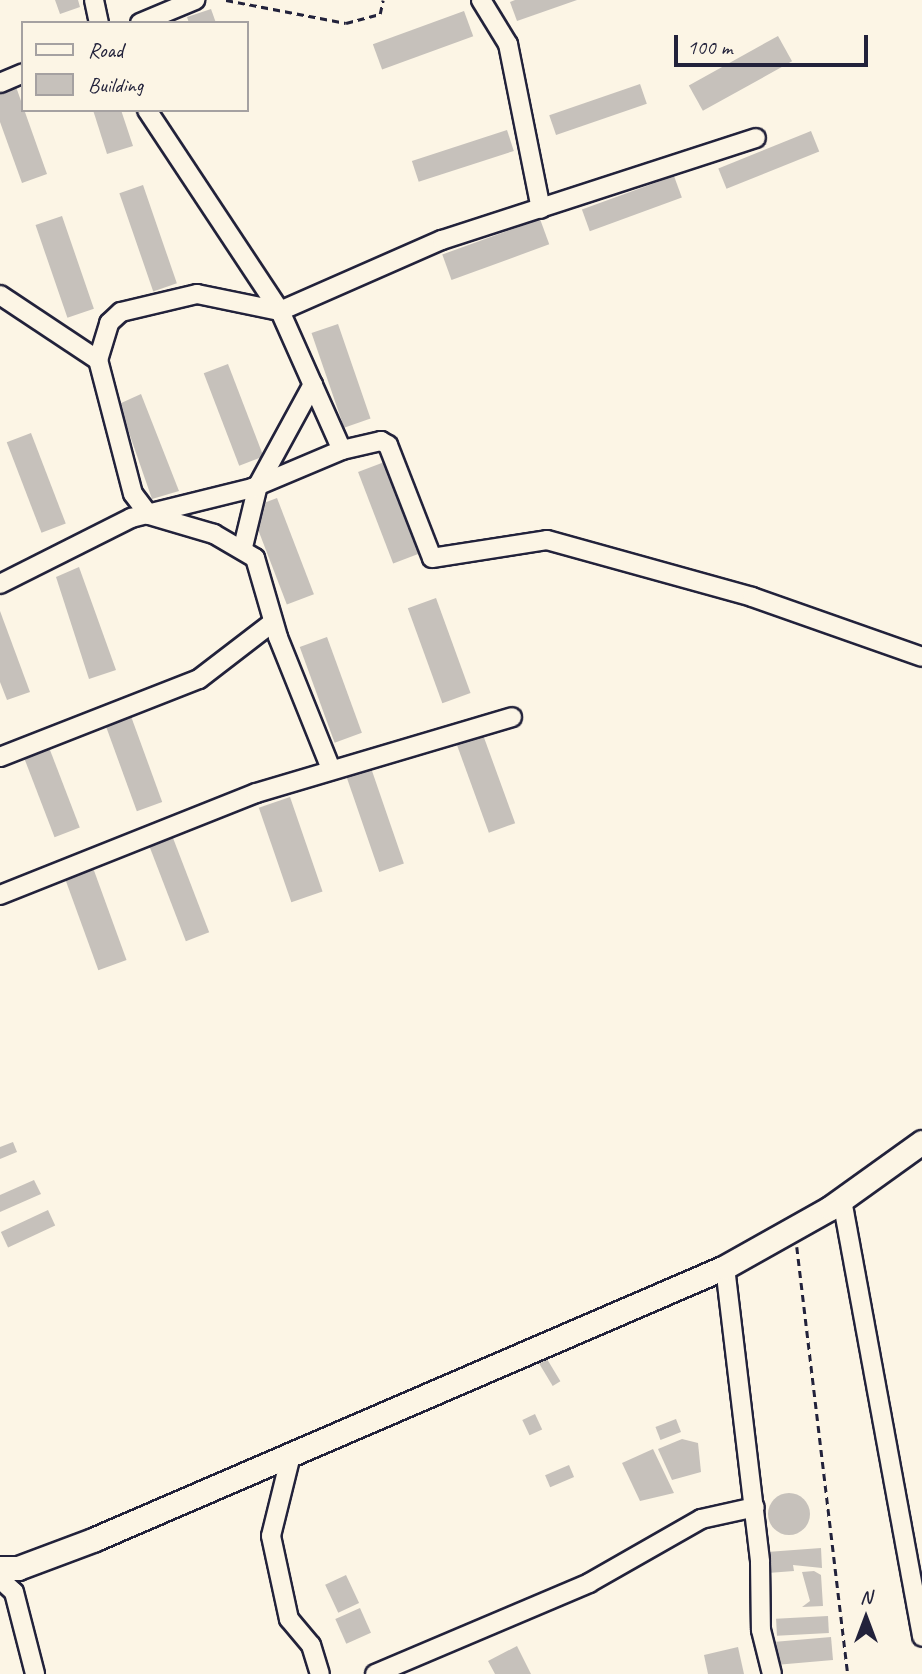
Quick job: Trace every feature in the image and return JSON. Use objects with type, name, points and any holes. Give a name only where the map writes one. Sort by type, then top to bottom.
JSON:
[{"type":"main road","points":[[0,1568],[18,1568],[96,1539],[725,1267],[794,1230],[842,1200],[922,1142]]},
{"type":"street","points":[[94,0],[99,21]]},
{"type":"street","points":[[145,21],[195,0]]},
{"type":"street","points":[[481,0],[508,44],[541,209]]},
{"type":"street","points":[[0,83],[21,74]]},
{"type":"street","points":[[148,112],[280,312],[342,450]]},
{"type":"street","points":[[331,769],[273,622],[255,558],[243,547],[149,515],[133,494],[98,360],[109,323],[121,312],[197,294],[280,312],[442,240],[755,138]]},
{"type":"street","points":[[0,295],[98,360]]},
{"type":"street","points":[[243,547],[258,485],[313,384]]},
{"type":"street","points":[[0,584],[149,515],[258,485],[342,450],[381,441],[388,445],[432,558],[547,540],[752,597],[922,657]]},
{"type":"street","points":[[2,761],[199,679],[273,622]]},
{"type":"street","points":[[0,895],[331,769],[512,717]]},
{"type":"street","points":[[842,1200],[922,1637]]},
{"type":"street","points":[[725,1267],[755,1507],[761,1630],[772,1674]]},
{"type":"street","points":[[291,1455],[271,1536],[289,1619],[311,1645],[320,1674]]},
{"type":"street","points":[[375,1674],[589,1583],[701,1519],[755,1507]]},
{"type":"street","points":[[0,1579],[14,1592],[35,1674]]},
{"type":"path","points":[[226,0],[346,23],[380,14],[383,0]]},
{"type":"path","points":[[794,1230],[848,1674]]},
{"type":"building","points":[[55,0],[78,0],[80,7],[60,14]]},
{"type":"building","points":[[577,0],[517,21],[510,2]]},
{"type":"building","points":[[211,9],[215,21],[188,21],[187,17]]},
{"type":"building","points":[[464,11],[473,36],[382,70],[373,44]]},
{"type":"building","points":[[778,36],[792,61],[703,111],[689,85]]},
{"type":"building","points":[[15,84],[21,101],[21,112],[25,112],[47,174],[22,183],[0,122],[0,89]]},
{"type":"building","points":[[640,84],[647,104],[556,135],[549,115]]},
{"type":"building","points":[[94,112],[122,112],[133,146],[107,154]]},
{"type":"building","points":[[507,130],[514,151],[419,182],[412,161]]},
{"type":"building","points":[[811,131],[819,151],[727,189],[718,168]]},
{"type":"building","points":[[674,176],[682,198],[590,231],[582,210]]},
{"type":"building","points":[[143,185],[177,283],[153,291],[119,193]]},
{"type":"building","points":[[62,216],[94,309],[67,318],[36,225]]},
{"type":"building","points":[[540,219],[549,244],[452,280],[442,255]]},
{"type":"building","points":[[338,324],[371,419],[344,428],[312,333]]},
{"type":"building","points":[[228,364],[263,456],[239,466],[204,373]]},
{"type":"building","points":[[141,394],[179,491],[152,499],[119,404]]},
{"type":"building","points":[[31,433],[66,524],[41,533],[7,442]]},
{"type":"building","points":[[387,461],[422,552],[393,564],[358,472]]},
{"type":"building","points":[[277,498],[314,594],[287,605],[250,508]]},
{"type":"building","points":[[79,567],[116,670],[89,679],[56,577]]},
{"type":"building","points":[[436,598],[471,693],[442,703],[408,608]]},
{"type":"building","points":[[0,611],[30,692],[7,700],[0,682]]},
{"type":"building","points":[[327,637],[362,733],[335,743],[300,647]]},
{"type":"building","points":[[128,708],[162,802],[137,811],[103,717]]},
{"type":"building","points":[[482,732],[515,823],[489,833],[456,742]]},
{"type":"building","points":[[45,737],[80,828],[55,837],[20,747]]},
{"type":"building","points":[[371,768],[404,863],[379,872],[346,776]]},
{"type":"building","points":[[290,797],[323,892],[291,902],[259,808]]},
{"type":"building","points":[[173,838],[209,932],[186,941],[150,847]]},
{"type":"building","points":[[92,865],[127,960],[98,970],[64,875]]},
{"type":"building","points":[[13,1142],[17,1152],[0,1159],[0,1147]]},
{"type":"building","points":[[34,1180],[41,1194],[0,1212],[0,1195]]},
{"type":"building","points":[[48,1210],[55,1225],[8,1247],[1,1232]]},
{"type":"building","points":[[547,1359],[560,1381],[553,1386],[539,1364]]},
{"type":"building","points":[[535,1414],[542,1429],[529,1435],[522,1420]]},
{"type":"building","points":[[676,1419],[681,1432],[660,1440],[655,1427]]},
{"type":"building","points":[[682,1439],[698,1443],[701,1472],[672,1480],[658,1449]]},
{"type":"building","points":[[653,1449],[674,1493],[640,1501],[622,1463]]},
{"type":"building","points":[[569,1465],[574,1477],[550,1487],[545,1475]]},
{"type":"building","points":[[789,1493],[804,1499],[810,1514],[804,1529],[789,1535],[774,1529],[768,1514],[774,1499]]},
{"type":"building","points":[[821,1548],[822,1568],[793,1565],[794,1571],[768,1573],[767,1552]]},
{"type":"building","points":[[814,1571],[821,1575],[823,1606],[802,1607],[810,1601],[802,1572]]},
{"type":"building","points":[[346,1575],[359,1603],[338,1613],[325,1585]]},
{"type":"building","points":[[360,1608],[371,1633],[346,1644],[335,1619]]},
{"type":"building","points":[[828,1616],[829,1633],[777,1636],[776,1619]]},
{"type":"building","points":[[831,1637],[833,1660],[778,1665],[776,1642]]},
{"type":"building","points":[[517,1646],[531,1674],[495,1674],[488,1661]]},
{"type":"building","points":[[738,1647],[744,1674],[708,1674],[704,1655]]}]
